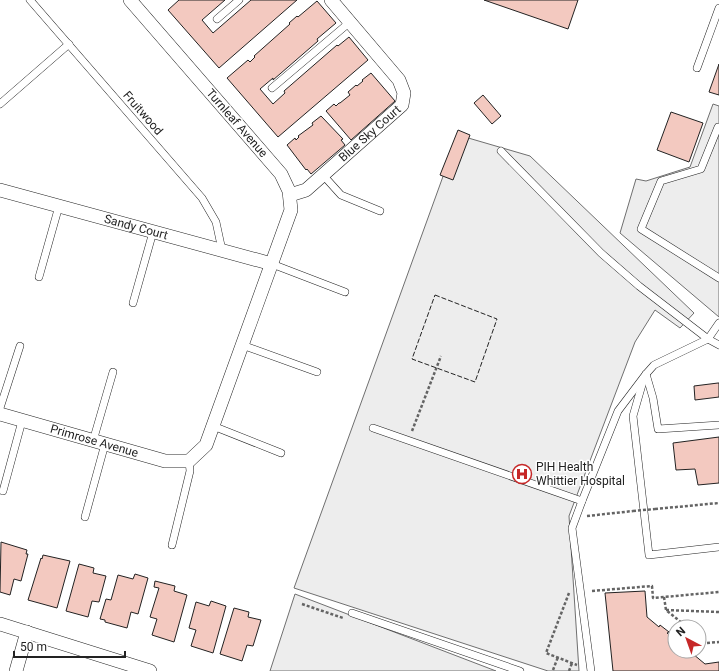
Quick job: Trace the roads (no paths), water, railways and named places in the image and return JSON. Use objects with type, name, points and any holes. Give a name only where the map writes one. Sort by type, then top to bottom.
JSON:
[{"type":"street","name":"Turnleaf Avenue","points":[[130,0],[281,174],[290,195],[291,210],[206,445],[189,461]]},
{"type":"street","name":"Blue Sky Court","points":[[290,195],[306,190],[402,105],[404,93],[399,80],[331,0]]},
{"type":"street","name":"Sandy Court","points":[[0,190],[272,264]]},
{"type":"street","name":"Primrose Avenue","points":[[0,414],[165,461],[189,461]]},
{"type":"street","points":[[0,624],[150,671]]},
{"type":"street","points":[[16,671],[27,632]]},
{"type":"lane","name":"Fruitwood","points":[[30,0],[202,198],[216,222],[222,250]]},
{"type":"lane","points":[[216,19],[239,0]]},
{"type":"lane","points":[[697,68],[719,8]]},
{"type":"lane","points":[[272,88],[350,22]]},
{"type":"lane","points":[[0,104],[69,44]]},
{"type":"lane","points":[[719,127],[701,169],[661,181],[641,229],[719,278]]},
{"type":"lane","points":[[501,151],[601,253],[639,286],[708,339],[719,345]]},
{"type":"lane","points":[[323,175],[341,195],[380,211]]},
{"type":"lane","points":[[39,277],[59,206]]},
{"type":"lane","points":[[133,303],[153,232]]},
{"type":"lane","points":[[272,264],[345,292]]},
{"type":"lane","points":[[591,671],[572,528],[618,410],[654,365],[708,339],[719,323]]},
{"type":"lane","points":[[242,345],[317,372]]},
{"type":"lane","points":[[0,408],[20,346]]},
{"type":"lane","points":[[85,517],[113,372]]},
{"type":"lane","points":[[646,374],[658,429],[719,424]]},
{"type":"lane","points":[[646,374],[633,416],[649,555],[719,547]]},
{"type":"lane","points":[[3,491],[22,421]]},
{"type":"lane","points":[[213,426],[281,453]]},
{"type":"lane","points":[[373,428],[582,501]]},
{"type":"lane","points":[[172,546],[190,471],[189,461]]},
{"type":"lane","points":[[352,613],[520,671]]},
{"type":"place","name":"PIH Health Whittier Hospital","points":[[522,474]]}]
